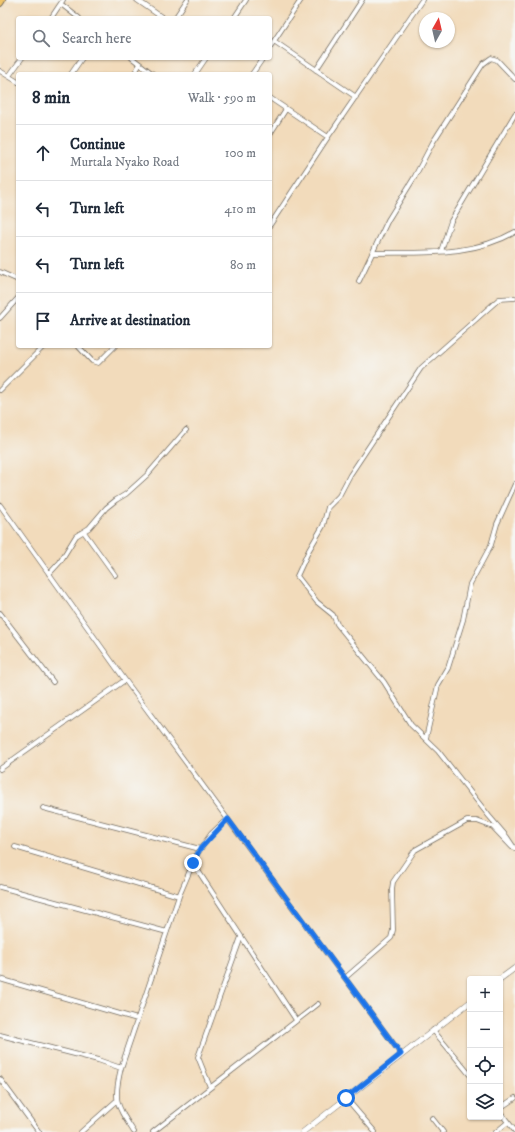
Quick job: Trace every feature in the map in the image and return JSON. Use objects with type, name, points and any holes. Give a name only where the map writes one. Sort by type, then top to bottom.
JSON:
[{"type":"street","points":[[52,16],[64,0]]},
{"type":"street","points":[[137,0],[159,16]]},
{"type":"street","points":[[176,16],[187,0]]},
{"type":"street","points":[[235,16],[246,0]]},
{"type":"street","points":[[272,44],[301,0]]},
{"type":"street","points":[[316,70],[362,0]]},
{"type":"street","points":[[272,222],[422,0]]},
{"type":"street","points":[[61,4],[76,16]]},
{"type":"street","points":[[274,41],[356,97]]},
{"type":"street","points":[[360,281],[388,220],[414,178],[433,142],[483,64],[491,58],[497,60],[515,78]]},
{"type":"street","points":[[9,76],[21,60]]},
{"type":"street","points":[[72,72],[81,60]]},
{"type":"street","points":[[135,60],[150,72]]},
{"type":"street","points":[[197,72],[205,60]]},
{"type":"street","points":[[253,72],[262,60]]},
{"type":"street","points":[[135,72],[140,64]]},
{"type":"street","points":[[0,71],[16,81]]},
{"type":"street","points":[[272,99],[328,137]]},
{"type":"street","points":[[272,131],[286,109]]},
{"type":"street","points":[[441,251],[451,220],[515,114]]},
{"type":"street","points":[[372,253],[462,250],[486,245],[515,232]]},
{"type":"street","points":[[0,272],[16,279]]},
{"type":"street","points":[[515,298],[499,299],[421,368],[350,475],[339,496],[328,507],[323,526],[297,573],[298,578],[317,602],[330,612],[337,624],[384,682],[412,725],[426,738],[508,837],[515,850]]},
{"type":"street","points":[[0,318],[16,300]]},
{"type":"street","points":[[1,386],[42,348]]},
{"type":"street","points":[[80,348],[92,361],[98,363],[113,348]]},
{"type":"street","points":[[49,574],[60,562],[76,536],[84,532],[111,504],[126,494],[147,475],[186,430]]},
{"type":"street","points":[[426,738],[438,685],[448,668],[463,620],[470,584],[491,545],[496,524],[515,484]]},
{"type":"street","points":[[0,505],[125,680],[401,1054]]},
{"type":"street","points":[[84,532],[115,575]]},
{"type":"street","points":[[0,613],[53,682]]},
{"type":"street","points":[[0,769],[125,680]]},
{"type":"street","points":[[43,808],[200,849]]},
{"type":"street","points":[[134,1132],[116,1101],[117,1086],[121,1068],[179,896],[193,863],[200,849],[228,819]]},
{"type":"street","points":[[345,978],[391,938],[393,930],[393,882],[415,850],[467,821],[477,821],[493,827],[515,850]]},
{"type":"street","points":[[16,847],[179,896]]},
{"type":"street","points":[[193,863],[296,1020]]},
{"type":"street","points":[[0,887],[167,932]]},
{"type":"street","points":[[210,1087],[198,1057],[241,937]]},
{"type":"street","points":[[503,977],[515,968]]},
{"type":"street","points":[[0,979],[137,1019]]},
{"type":"street","points":[[153,1132],[318,1004]]},
{"type":"street","points":[[303,1132],[401,1054],[467,1004]]},
{"type":"street","points":[[433,1030],[467,1071]]},
{"type":"street","points":[[0,1036],[98,1060],[121,1068]]},
{"type":"street","points":[[0,1079],[39,1132]]},
{"type":"street","points":[[346,1098],[375,1132]]},
{"type":"street","points":[[503,1106],[515,1098]]},
{"type":"street","points":[[81,1132],[116,1101]]},
{"type":"street","points":[[503,1116],[515,1131]]},
{"type":"street","points":[[432,1118],[443,1132]]},
{"type":"street","points":[[496,1132],[508,1122]]},
{"type":"route","points":[[193,863],[200,849],[211,834],[228,819],[401,1054],[346,1098]]}]
